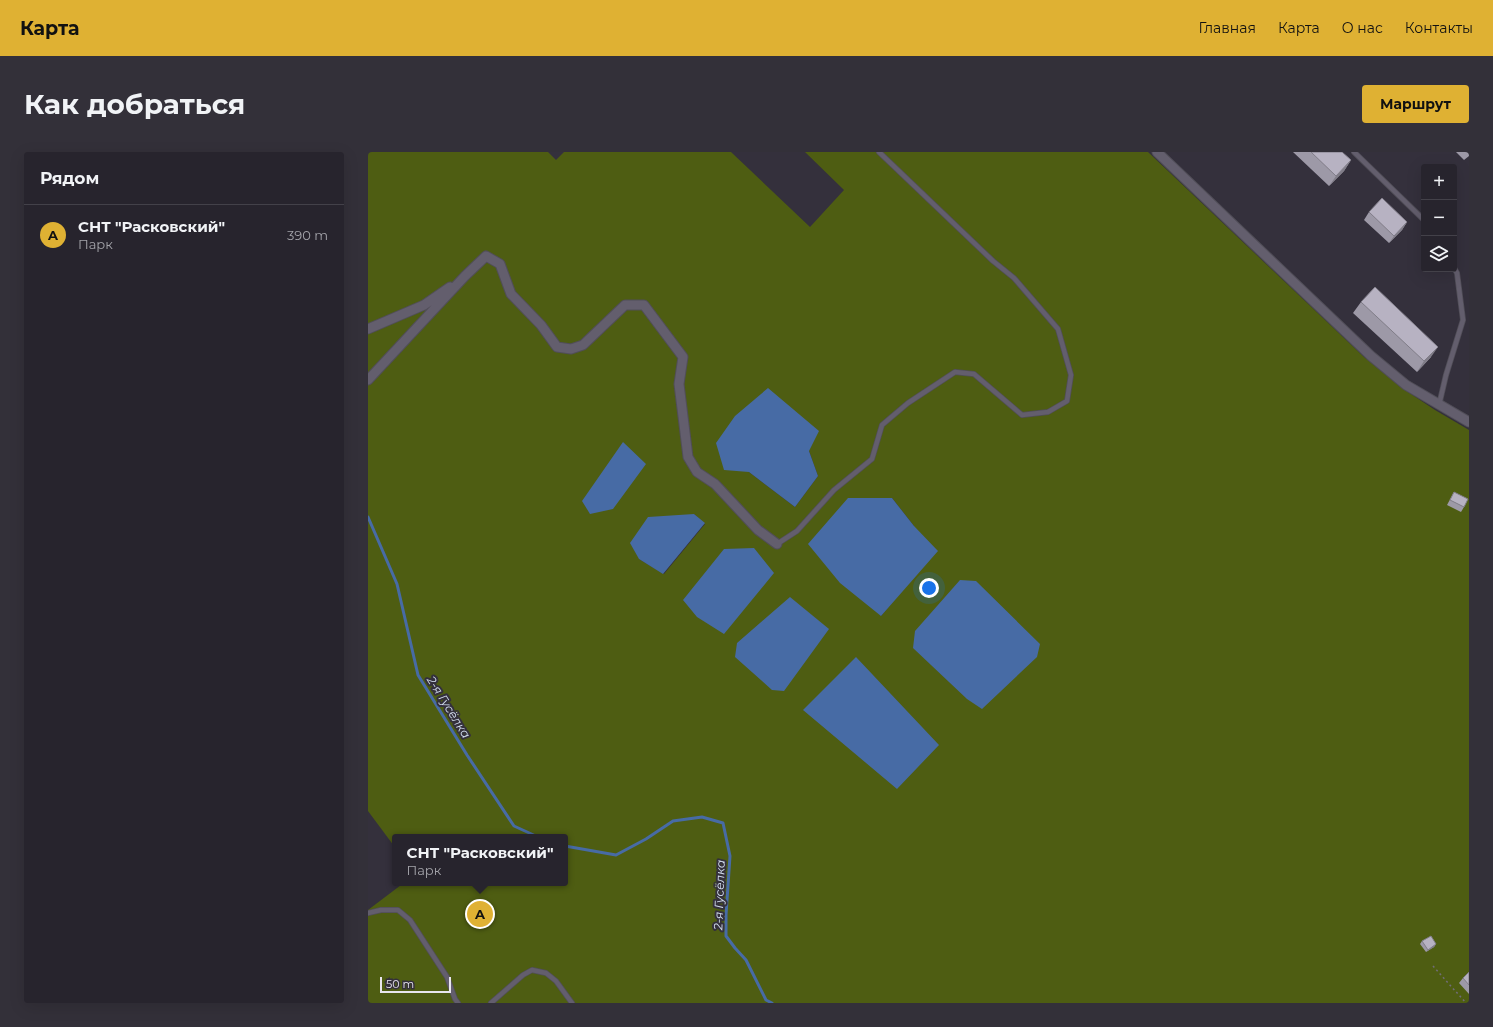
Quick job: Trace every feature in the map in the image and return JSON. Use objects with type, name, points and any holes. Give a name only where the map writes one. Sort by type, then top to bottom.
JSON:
[{"type":"street","points":[[1157,152],[1371,356],[1406,385],[1469,422]]},
{"type":"street","points":[[368,380],[465,276],[486,256],[500,264],[511,294],[541,325],[557,347],[571,349],[583,345],[625,305],[644,305],[683,357],[679,384],[688,457],[697,472],[715,484],[758,530],[777,544]]},
{"type":"street","points":[[368,329],[424,305],[465,276]]},
{"type":"lane","points":[[777,544],[798,531],[834,490],[872,459],[882,425],[908,403],[955,372],[974,374],[1022,415],[1048,412],[1067,401],[1072,376],[1058,329],[1014,278],[993,261],[879,152]]},
{"type":"lane","points":[[1354,152],[1421,217]]},
{"type":"lane","points":[[1439,405],[1446,375],[1463,320],[1456,272]]},
{"type":"lane","points":[[368,913],[381,910],[398,910],[410,920],[447,977],[455,999],[458,1003]]},
{"type":"lane","points":[[491,1003],[523,975],[532,970],[546,973],[556,981],[572,1003]]},
{"type":"path","points":[[1433,966],[1466,1003]]},
{"type":"green space","points":[[368,152],[548,152],[556,160],[564,152],[731,152],[810,227],[844,190],[805,152],[1148,152],[1364,357],[1402,388],[1469,430],[1469,1003],[368,1003],[368,910],[400,886],[568,886],[568,834],[392,834],[392,843],[368,811]],"holes":[[[809,451],[818,476],[795,507],[749,472]],[[892,498],[914,526],[901,592],[881,616]],[[694,514],[705,524],[664,574],[639,559]]]},
{"type":"water","points":[[768,388],[819,431],[809,451],[818,476],[795,507],[749,472],[724,470],[716,443],[735,416]]},
{"type":"water","points":[[623,442],[646,464],[613,509],[590,514],[582,501]]},
{"type":"water","points":[[848,498],[892,498],[914,526],[938,551],[881,616],[840,583],[808,544]]},
{"type":"water","points":[[694,514],[705,523],[663,574],[639,559],[630,543],[648,517]]},
{"type":"water","points":[[754,548],[774,573],[724,634],[697,617],[683,600],[724,549]]},
{"type":"water","points":[[960,580],[976,581],[1040,644],[1037,657],[982,709],[967,699],[913,648],[915,631]]},
{"type":"water","points":[[790,597],[829,629],[784,691],[772,690],[735,657],[737,643]]},
{"type":"water","points":[[856,657],[939,745],[897,789],[803,710]]},
{"type":"building","points":[[1311,152],[1342,152],[1351,160],[1336,176]]},
{"type":"building","points":[[1382,198],[1407,222],[1394,236],[1369,212]]},
{"type":"building","points":[[1375,287],[1438,347],[1424,361],[1361,302]]},
{"type":"building","points":[[1454,492],[1468,499],[1464,507],[1450,500]]},
{"type":"building","points":[[1431,936],[1436,944],[1428,950],[1422,941]]},
{"type":"building","points":[[1469,972],[1469,985],[1463,978]]},
{"type":"waterway","name":"2-я Гусёлка","points":[[368,517],[397,584],[418,675],[467,755],[514,826],[531,834]]},
{"type":"waterway","name":"2-я Гусёлка","points":[[568,847],[616,855],[646,839],[673,821],[702,817],[723,823],[730,856],[726,936],[746,960],[766,1000],[772,1003]]},
{"type":"place","name":"СНТ \"Расковский\"","points":[[480,914]]}]
